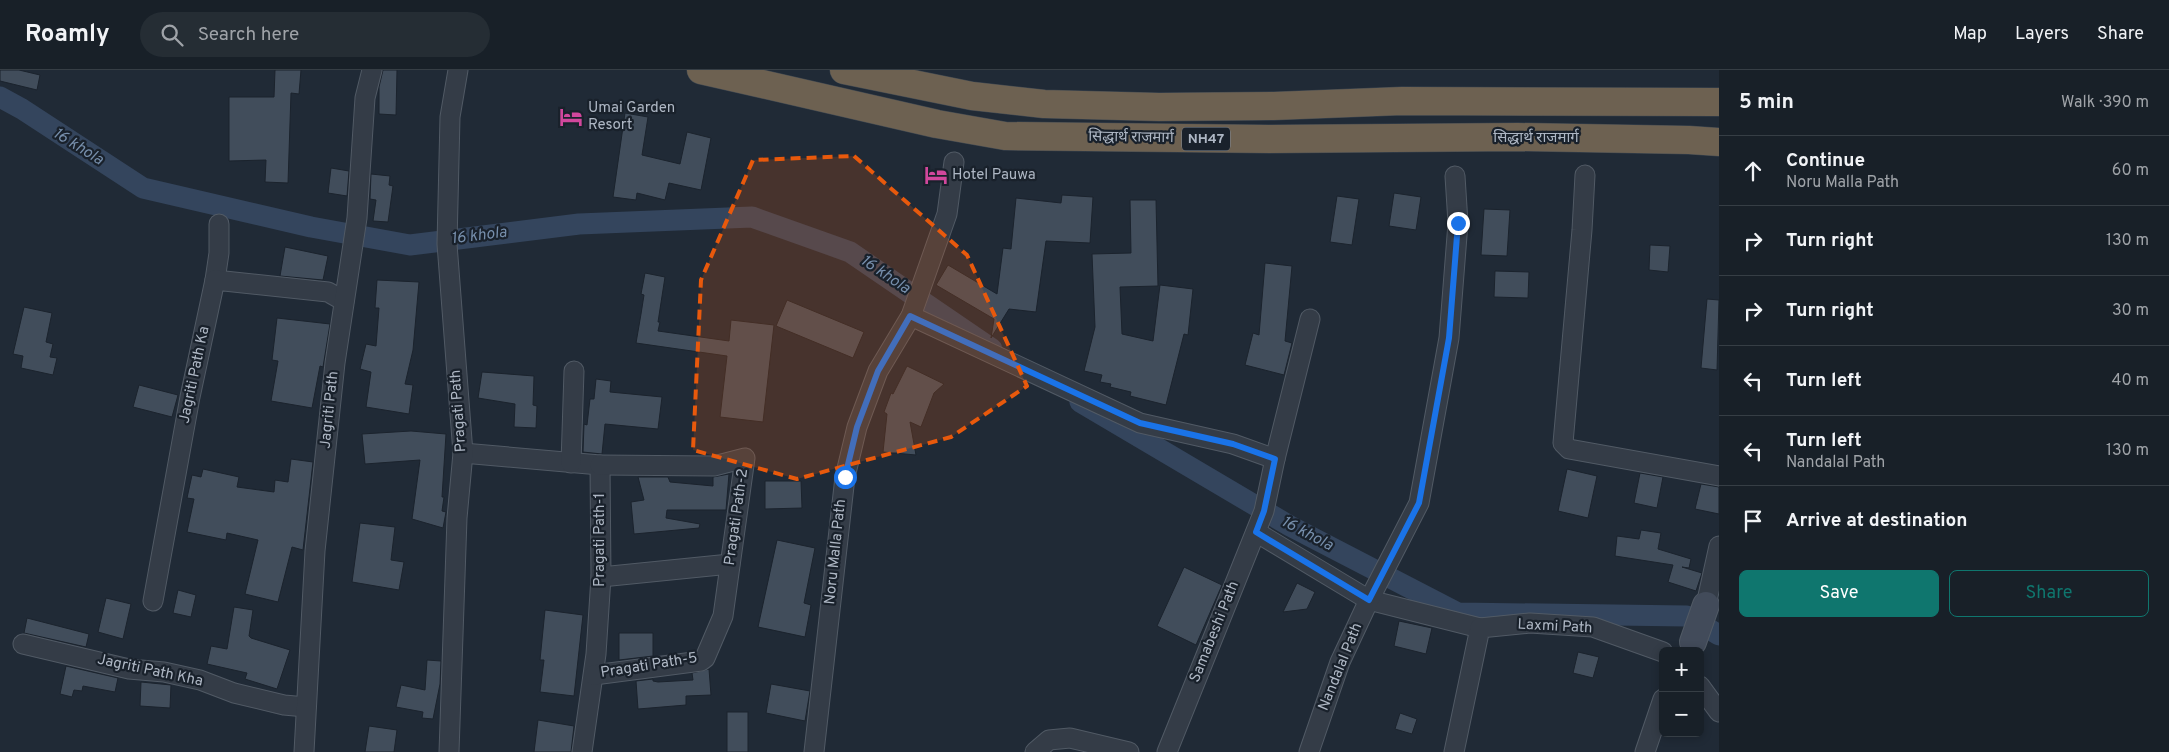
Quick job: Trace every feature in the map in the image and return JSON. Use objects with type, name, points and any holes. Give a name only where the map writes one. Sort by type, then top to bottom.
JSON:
[{"type":"highway","name":"सिद्धार्थ राजमार्ग","points":[[701,70],[918,120],[1005,136],[1269,140],[1518,137],[1719,142]]},
{"type":"highway","name":"सिद्धार्थ राजमार्ग","points":[[844,70],[972,96],[1044,104],[1159,107],[1274,106],[1402,101],[1719,102]]},
{"type":"street","name":"Jagriti Path","points":[[304,752],[315,551],[334,362],[357,218],[366,98],[372,70]]},
{"type":"street","name":"Pragati Path","points":[[449,752],[457,518],[463,452],[447,244],[450,117],[458,70]]},
{"type":"street","name":"Noru Malla Path","points":[[814,752],[845,477],[857,427],[878,371],[910,316],[947,214],[954,162]]},
{"type":"street","points":[[1585,175],[1564,443],[1569,449],[1719,476]]},
{"type":"street","name":"Nandalal Path","points":[[1310,752],[1340,662],[1369,600],[1419,503],[1449,338],[1458,223],[1456,176]]},
{"type":"street","name":"Jagriti Path Ka","points":[[153,601],[190,397],[215,280],[219,253],[219,224]]},
{"type":"street","points":[[215,280],[328,292],[344,301]]},
{"type":"street","points":[[910,316],[1140,423],[1233,444],[1275,459]]},
{"type":"street","name":"Samabeshi Path","points":[[1167,752],[1264,511],[1310,318]]},
{"type":"street","points":[[571,463],[574,372]]},
{"type":"street","points":[[463,452],[600,465]]},
{"type":"street","name":"Pragati Path-2","points":[[600,465],[714,466],[745,458],[723,616],[705,658]]},
{"type":"street","name":"Pragati Path-1","points":[[582,752],[594,674],[601,577],[600,465]]},
{"type":"street","name":"Laxmi Path","points":[[1256,532],[1369,600],[1480,628],[1530,623],[1593,627],[1659,651]]},
{"type":"street","points":[[1690,646],[1706,605],[1719,546]]},
{"type":"street","points":[[601,577],[730,564]]},
{"type":"street","points":[[1454,752],[1480,628]]},
{"type":"street","name":"Jagriti Path Kha","points":[[23,644],[129,669],[164,672],[200,680],[234,694],[284,706],[306,707]]},
{"type":"street","name":"Pragati Path-5","points":[[594,674],[702,661],[705,658]]},
{"type":"street","points":[[1704,691],[1719,712]]},
{"type":"street","points":[[1645,752],[1659,712]]},
{"type":"street","points":[[1036,752],[1049,740],[1070,738],[1129,752]]},
{"type":"highlighted area","points":[[854,156],[967,255],[1027,386],[951,437],[797,479],[693,450],[701,280],[753,160]]},
{"type":"building","points":[[0,70],[19,70],[40,75],[37,90],[0,81]]},
{"type":"building","points":[[275,70],[301,70],[299,94],[291,93],[288,183],[265,182],[266,160],[229,161],[229,97],[274,97]]},
{"type":"building","points":[[383,70],[397,70],[396,115],[379,114],[379,87]]},
{"type":"building","points":[[625,113],[648,117],[642,155],[680,164],[687,132],[711,138],[701,190],[669,183],[665,200],[637,193],[636,200],[613,197]]},
{"type":"building","points":[[331,168],[349,171],[347,196],[328,193]]},
{"type":"building","points":[[371,174],[390,176],[389,185],[393,186],[388,222],[373,221],[376,200],[370,199]]},
{"type":"building","points":[[1394,193],[1421,197],[1416,230],[1389,226]]},
{"type":"building","points":[[1062,195],[1093,197],[1090,243],[1046,241],[1036,312],[1009,309],[991,338],[994,319],[936,285],[948,265],[997,294],[1003,248],[1011,249],[1016,198],[1061,203]]},
{"type":"building","points":[[1337,196],[1359,199],[1352,245],[1330,242]]},
{"type":"building","points":[[1130,200],[1156,200],[1158,286],[1120,287],[1122,334],[1153,341],[1160,285],[1193,289],[1188,335],[1184,334],[1166,405],[1130,396],[1131,392],[1110,387],[1111,384],[1100,382],[1102,375],[1084,371],[1095,327],[1092,254],[1131,253]]},
{"type":"building","points":[[1484,209],[1510,210],[1507,256],[1481,255]]},
{"type":"building","points":[[1650,245],[1670,246],[1668,272],[1649,270]]},
{"type":"building","points":[[285,247],[328,256],[323,280],[280,276]]},
{"type":"building","points":[[1265,263],[1292,266],[1285,341],[1292,343],[1284,375],[1245,365],[1253,333],[1259,335]]},
{"type":"building","points":[[1495,271],[1529,272],[1528,298],[1494,297]]},
{"type":"building","points":[[645,273],[665,277],[658,331],[729,341],[731,320],[774,325],[763,422],[720,417],[727,356],[636,343],[644,295],[641,294]]},
{"type":"building","points":[[377,280],[419,282],[413,350],[405,384],[413,385],[409,414],[366,407],[371,372],[360,369],[366,344],[376,346],[379,308],[375,308]]},
{"type":"building","points":[[1707,299],[1719,300],[1717,370],[1701,368]]},
{"type":"building","points":[[787,300],[864,332],[853,358],[776,326]]},
{"type":"building","points":[[24,307],[52,313],[46,342],[53,344],[50,357],[57,358],[53,375],[21,368],[23,356],[13,354]]},
{"type":"building","points":[[277,318],[330,324],[323,367],[320,366],[312,408],[271,401],[278,361],[272,360]]},
{"type":"building","points":[[907,366],[944,384],[934,393],[921,427],[910,422],[916,455],[883,452],[887,414],[884,412],[891,393],[893,394]]},
{"type":"building","points":[[482,372],[534,376],[533,405],[537,406],[536,428],[514,427],[515,404],[478,398]]},
{"type":"building","points":[[596,379],[611,381],[610,392],[662,397],[658,429],[605,424],[602,454],[583,452],[584,424],[587,425],[590,399],[594,399]]},
{"type":"building","points":[[139,385],[178,395],[172,417],[133,407]]},
{"type":"building","points":[[411,431],[446,434],[442,511],[446,512],[443,528],[412,519],[420,460],[365,464],[362,434]]},
{"type":"building","points":[[291,459],[313,462],[303,550],[292,547],[278,602],[245,594],[258,540],[227,533],[226,540],[187,532],[194,499],[187,498],[192,475],[201,477],[203,469],[239,477],[237,487],[274,492],[275,480],[288,482]]},
{"type":"building","points":[[1567,469],[1597,476],[1588,518],[1558,511]]},
{"type":"building","points":[[1640,473],[1663,477],[1657,508],[1634,503]]},
{"type":"building","points":[[729,474],[726,510],[667,510],[666,518],[700,524],[699,528],[634,534],[631,502],[644,500],[638,477],[668,477],[670,482],[713,486],[713,477]]},
{"type":"building","points":[[765,481],[801,481],[802,508],[765,509]]},
{"type":"building","points":[[1701,484],[1719,487],[1719,514],[1695,509]]},
{"type":"building","points":[[360,523],[395,527],[391,560],[404,562],[399,590],[352,582]]},
{"type":"building","points":[[1641,530],[1661,533],[1658,549],[1691,559],[1689,568],[1682,567],[1702,573],[1696,591],[1668,582],[1673,565],[1615,556],[1617,536],[1639,539]]},
{"type":"building","points":[[777,540],[815,548],[804,603],[811,605],[805,637],[758,627]]},
{"type":"building","points":[[1184,567],[1222,585],[1196,645],[1157,626]]},
{"type":"building","points":[[1297,583],[1315,592],[1307,609],[1283,612]]},
{"type":"building","points":[[178,590],[196,595],[191,617],[173,613]]},
{"type":"building","points":[[106,598],[131,604],[123,639],[98,632]]},
{"type":"building","points":[[234,607],[253,610],[249,636],[251,638],[290,650],[277,689],[245,679],[247,673],[207,664],[211,646],[227,649]]},
{"type":"building","points":[[545,610],[583,615],[574,696],[540,692],[544,660],[540,660]]},
{"type":"building","points":[[27,618],[89,634],[86,647],[24,633]]},
{"type":"building","points":[[1399,621],[1432,628],[1426,654],[1394,646]]},
{"type":"building","points":[[619,633],[653,633],[653,656],[619,660]]},
{"type":"building","points":[[1578,652],[1599,657],[1593,678],[1573,673]]},
{"type":"building","points":[[427,660],[441,661],[440,684],[433,719],[422,718],[423,712],[396,707],[401,685],[425,690]]},
{"type":"building","points":[[66,666],[118,678],[115,692],[83,686],[82,691],[74,690],[72,697],[60,694]]},
{"type":"building","points":[[709,669],[711,695],[686,696],[686,705],[638,709],[636,681],[653,679],[653,681],[658,682],[693,680],[692,673]]},
{"type":"building","points":[[141,682],[171,685],[170,708],[140,706]]},
{"type":"building","points":[[771,684],[810,691],[805,721],[766,713]]},
{"type":"building","points":[[727,712],[748,712],[748,752],[727,752]]},
{"type":"building","points":[[1400,713],[1417,719],[1412,734],[1395,729]]},
{"type":"building","points":[[538,720],[574,726],[571,752],[534,752]]},
{"type":"building","points":[[369,726],[397,730],[394,752],[365,752]]},
{"type":"waterway","name":"16 khola","points":[[0,97],[22,109],[143,188],[311,227],[410,245],[579,224],[752,217],[850,252],[992,349]]},
{"type":"waterway","name":"16 khola","points":[[1080,402],[1290,526],[1458,613],[1687,616],[1719,635]]},
{"type":"place","name":"Umai Garden Resort","points":[[571,117]]},
{"type":"place","name":"Hotel Pauwa","points":[[936,175]]},
{"type":"route","points":[[845,477],[857,427],[878,371],[910,316],[1140,423],[1233,444],[1275,459],[1264,511],[1256,532],[1369,600],[1419,503],[1449,338],[1458,223]]}]
